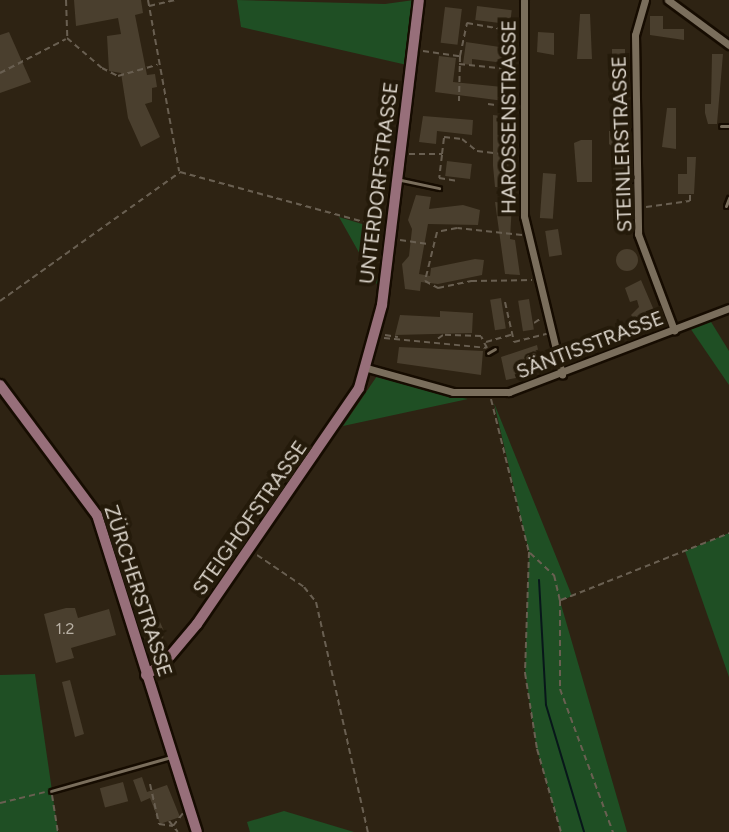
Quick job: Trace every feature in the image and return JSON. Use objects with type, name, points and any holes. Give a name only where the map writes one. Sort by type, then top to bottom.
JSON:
[{"type":"street","name":"UNTERDORFSTRASSE","points":[[367,368],[393,234],[419,0]]},
{"type":"street","name":"HAROSSENSTRASSE","points":[[524,0],[527,32],[523,157],[526,227],[549,334],[562,374]]},
{"type":"street","name":"STEINLERSTRASSE","points":[[645,0],[635,35],[638,234],[674,330]]},
{"type":"street","points":[[668,0],[729,45]]},
{"type":"street","name":"SÄNTISSTRASSE","points":[[367,368],[453,392],[490,394],[562,374],[729,308]]},
{"type":"street","name":"STEIGHOFSTRASSE","points":[[146,675],[189,634],[336,427],[367,368]]},
{"type":"street","name":"ZÜRCHERSTRASSE","points":[[0,385],[93,506],[197,832]]},
{"type":"lane","points":[[721,126],[729,126]]},
{"type":"lane","points":[[397,179],[435,184],[439,188]]},
{"type":"lane","points":[[435,184],[440,179]]},
{"type":"lane","points":[[726,206],[729,198]]},
{"type":"lane","points":[[486,350],[495,349]]},
{"type":"lane","points":[[51,791],[171,757]]},
{"type":"path","points":[[66,0],[67,38]]},
{"type":"path","points":[[148,0],[180,172]]},
{"type":"path","points":[[148,6],[176,0]]},
{"type":"path","points":[[459,101],[459,64],[467,23],[527,32]]},
{"type":"path","points":[[67,38],[114,75],[158,65]]},
{"type":"path","points":[[0,73],[67,38]]},
{"type":"path","points":[[418,53],[460,56]]},
{"type":"path","points":[[459,64],[526,72]]},
{"type":"path","points":[[488,104],[525,109]]},
{"type":"path","points":[[458,181],[439,178],[444,137],[462,139],[477,151],[523,157]]},
{"type":"path","points":[[400,153],[442,154]]},
{"type":"path","points":[[416,160],[417,155]]},
{"type":"path","points":[[180,172],[431,244]]},
{"type":"path","points":[[0,301],[180,172]]},
{"type":"path","points":[[641,208],[690,201],[690,194]]},
{"type":"path","points":[[427,285],[423,278],[435,233],[454,228],[523,235]]},
{"type":"path","points":[[420,268],[426,268]]},
{"type":"path","points":[[422,285],[532,280]]},
{"type":"path","points":[[505,302],[514,342],[549,334]]},
{"type":"path","points":[[534,323],[541,319]]},
{"type":"path","points":[[398,338],[393,336],[384,336],[398,338],[436,340],[486,350],[484,342],[475,336],[443,335],[436,340]]},
{"type":"path","points":[[484,342],[512,335]]},
{"type":"path","points":[[475,336],[475,347]]},
{"type":"path","points":[[521,369],[526,373],[553,360]]},
{"type":"path","points":[[490,394],[529,552],[525,673],[537,749],[561,832]]},
{"type":"path","points":[[560,600],[729,533]]},
{"type":"path","points":[[250,549],[304,587],[316,602],[368,832]]},
{"type":"path","points":[[529,552],[554,575],[560,600],[560,689],[613,832]]},
{"type":"path","points":[[150,784],[157,822],[178,832]]},
{"type":"path","points":[[0,803],[51,791],[58,832]]},
{"type":"path","points":[[169,821],[172,827]]},
{"type":"path","points":[[172,827],[178,822]]},
{"type":"green space","points":[[237,0],[385,4],[414,0],[407,65],[241,27]]},
{"type":"green space","points":[[339,217],[382,230],[375,264],[379,288]]},
{"type":"green space","points":[[708,317],[729,351],[729,385],[688,325]]},
{"type":"green space","points":[[377,376],[441,394],[468,399],[343,426]]},
{"type":"green space","points":[[494,403],[572,596],[560,601],[627,832],[561,832],[537,750],[525,673],[529,552]]},
{"type":"green space","points":[[729,533],[729,677],[685,551]]},
{"type":"green space","points":[[35,674],[58,832],[0,832],[0,675]]},
{"type":"green space","points":[[284,811],[354,832],[250,832],[247,822]]},
{"type":"building","points":[[74,0],[141,0],[143,13],[135,15],[147,75],[155,74],[157,87],[152,88],[152,102],[145,104],[160,137],[141,147],[128,118],[121,73],[109,71],[107,36],[121,34],[118,18],[76,26]]},
{"type":"building","points":[[477,6],[512,10],[510,24],[475,20]]},
{"type":"building","points":[[445,7],[462,9],[457,45],[441,43]]},
{"type":"building","points":[[580,14],[590,14],[592,59],[577,59]]},
{"type":"building","points":[[650,16],[663,16],[663,29],[684,29],[684,40],[650,35]]},
{"type":"building","points":[[9,32],[31,82],[0,93],[0,35]]},
{"type":"building","points":[[538,32],[554,33],[554,55],[537,52]]},
{"type":"building","points":[[466,42],[513,49],[512,64],[472,59],[472,65],[463,64]]},
{"type":"building","points":[[612,49],[625,49],[625,94],[612,94]]},
{"type":"building","points":[[712,54],[723,54],[717,124],[708,124],[705,113],[705,104],[711,104]]},
{"type":"building","points":[[439,56],[456,58],[453,82],[512,88],[507,124],[509,188],[495,187],[493,166],[493,115],[502,116],[504,101],[435,92]]},
{"type":"building","points":[[617,105],[627,105],[627,176],[612,176],[616,150],[609,144],[609,131],[617,131],[617,119],[612,119]]},
{"type":"building","points":[[667,108],[676,108],[676,149],[662,147]]},
{"type":"building","points":[[423,116],[473,120],[472,135],[437,131],[436,144],[419,142]]},
{"type":"building","points":[[592,140],[592,182],[577,182],[574,143]]},
{"type":"building","points":[[687,157],[696,157],[694,194],[678,194],[678,174],[687,174]]},
{"type":"building","points":[[447,161],[472,164],[470,179],[445,176]]},
{"type":"building","points":[[543,173],[556,174],[553,219],[540,218]]},
{"type":"building","points":[[416,195],[431,197],[429,209],[463,205],[480,210],[478,225],[428,224],[419,274],[430,276],[431,268],[475,259],[484,260],[482,275],[438,284],[421,282],[420,291],[405,289],[402,264],[409,256],[412,229],[408,220]]},
{"type":"building","points":[[495,202],[512,204],[510,239],[515,240],[520,275],[505,274]]},
{"type":"building","points":[[558,229],[562,255],[549,257],[545,231]]},
{"type":"building","points":[[627,249],[635,252],[638,260],[635,268],[627,271],[619,268],[616,260],[619,252]]},
{"type":"building","points":[[641,280],[656,315],[641,327],[631,315],[639,307],[637,300],[630,302],[625,288]]},
{"type":"building","points":[[501,298],[506,329],[495,330],[490,300]]},
{"type":"building","points":[[529,299],[534,330],[523,331],[518,301]]},
{"type":"building","points":[[440,311],[473,313],[472,333],[395,335],[400,315],[440,317]]},
{"type":"building","points":[[537,345],[541,363],[520,368],[521,377],[506,380],[501,357]]},
{"type":"building","points":[[399,347],[483,351],[481,375],[397,363]]},
{"type":"building","points":[[151,602],[164,631],[163,639],[149,643],[139,606]]},
{"type":"building","points":[[75,608],[78,618],[109,609],[116,635],[71,648],[74,658],[56,663],[44,614]]},
{"type":"building","points":[[70,680],[84,734],[75,737],[62,682]]},
{"type":"building","points":[[142,777],[147,792],[167,785],[180,817],[160,824],[150,798],[141,802],[133,780]]},
{"type":"building","points":[[123,782],[128,801],[105,808],[100,788]]},
{"type":"waterway","points":[[539,580],[546,705],[584,832]]}]
